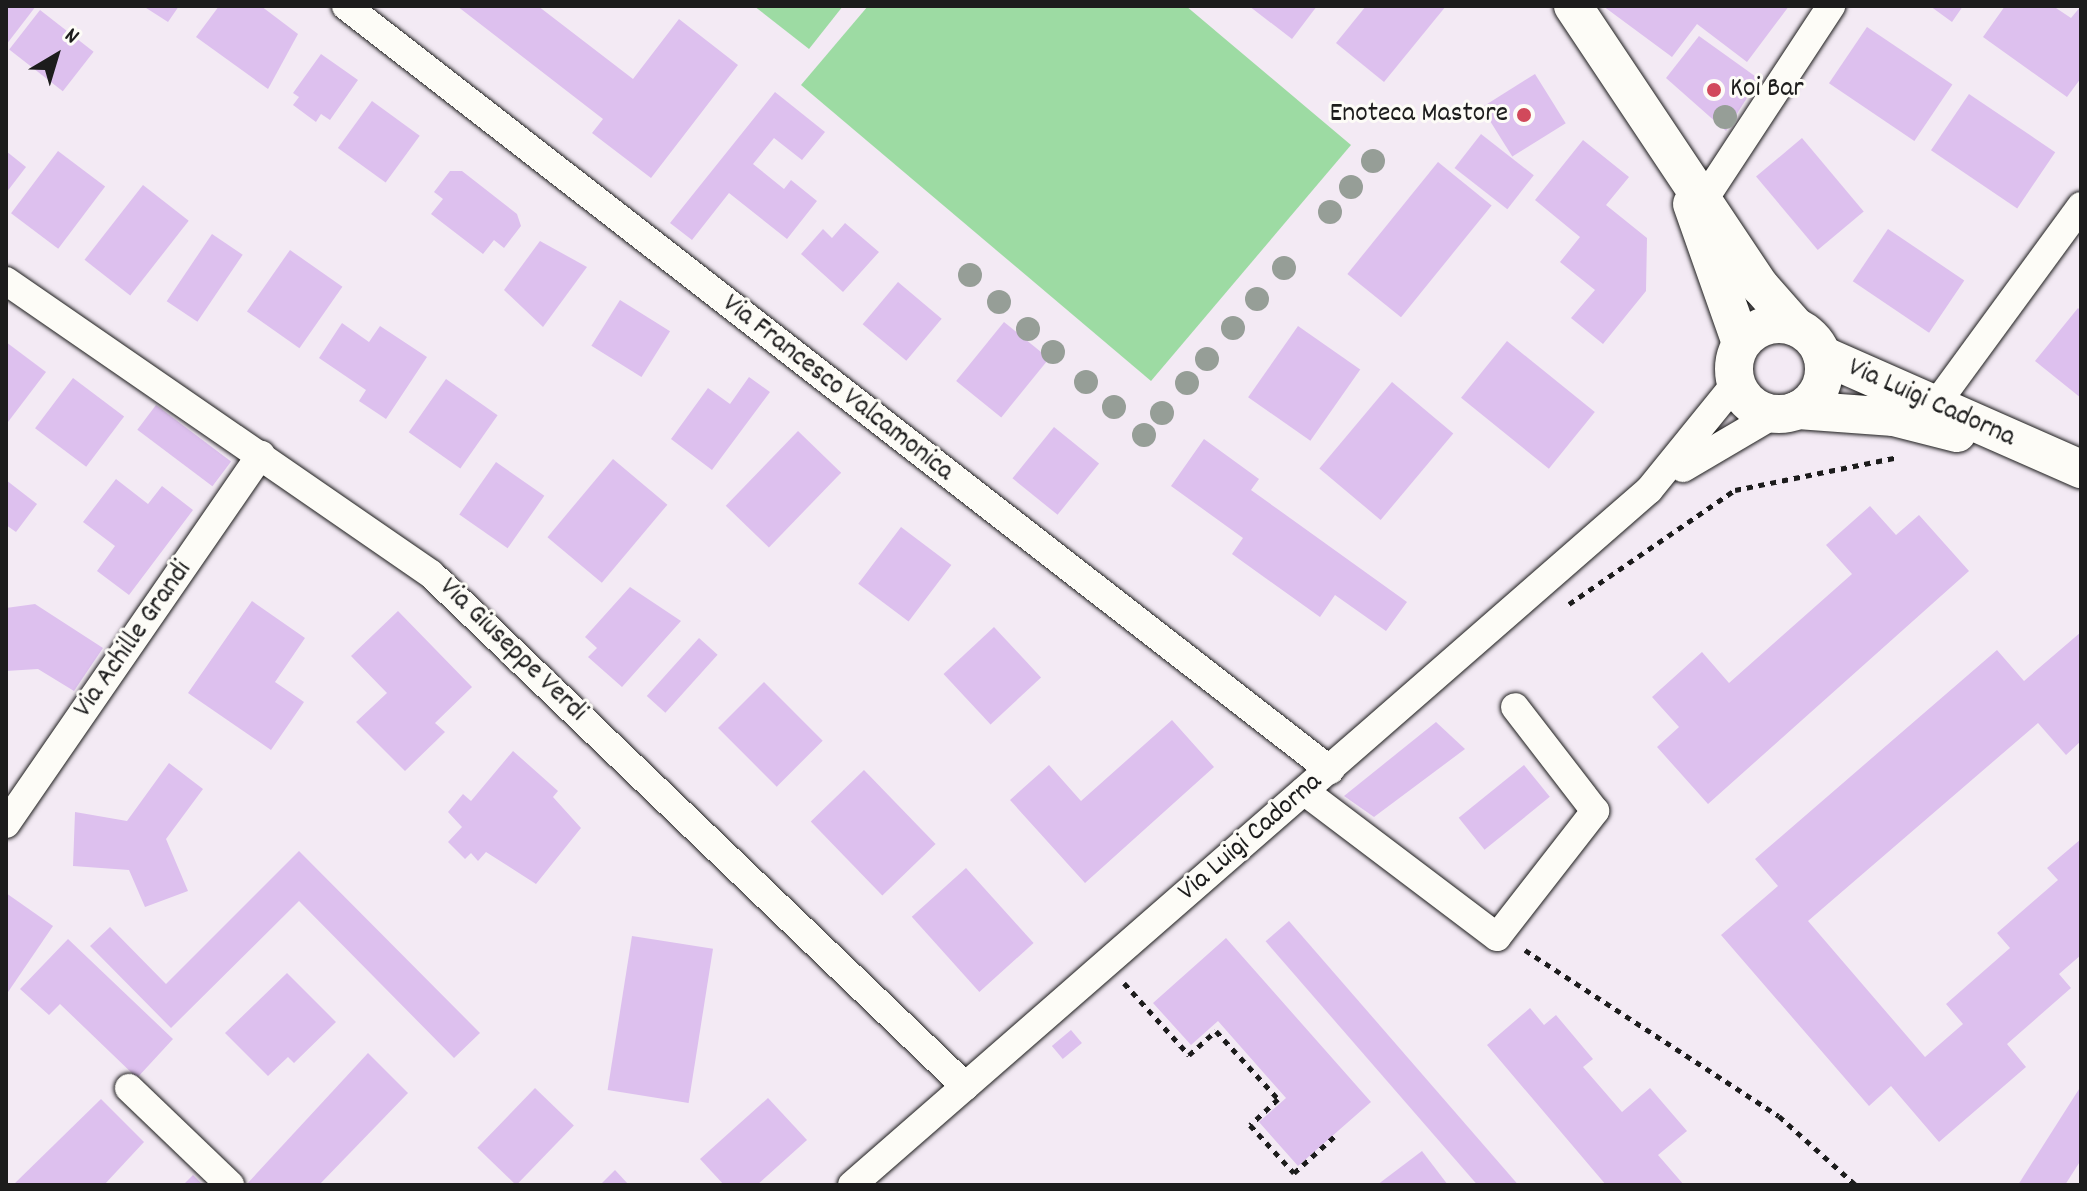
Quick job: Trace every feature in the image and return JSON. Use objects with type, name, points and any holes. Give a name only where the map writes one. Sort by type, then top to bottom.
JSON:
[{"type":"street","name":"Via Francesco Valcamonica","points":[[346,6],[1330,770]]},
{"type":"street","points":[[1573,6],[1693,184],[1760,286],[1822,355],[1823,381],[1787,412],[1751,405],[1736,383],[1741,343],[1693,184]]},
{"type":"street","points":[[1693,184],[1831,6]]},
{"type":"street","points":[[1937,403],[2081,206]]},
{"type":"street","name":"Via Giuseppe Verdi","points":[[6,281],[431,574],[965,1086]]},
{"type":"street","points":[[1741,343],[1766,326],[1796,327]]},
{"type":"street","name":"Via Luigi Cadorna","points":[[1822,355],[1937,403],[2040,454]]},
{"type":"street","name":"Via Luigi Cadorna","points":[[852,1185],[1649,490],[1736,383]]},
{"type":"street","name":"Via Luigi Cadorna","points":[[1649,490],[1787,412],[1894,417],[2040,454],[2081,469]]},
{"type":"street","name":"Via Achille Grandi","points":[[6,824],[261,455]]},
{"type":"street","points":[[1304,791],[1497,937],[1595,811],[1515,707]]},
{"type":"street","points":[[129,1088],[230,1185]]},
{"type":"path","points":[[1497,937],[1548,962],[1779,1116],[1856,1185]]},
{"type":"path","points":[[1124,983],[1189,1055],[1216,1031],[1278,1099],[1250,1125],[1294,1173],[1337,1134]]},
{"type":"green space","points":[[754,6],[843,6],[809,49]]},
{"type":"green space","points":[[868,6],[1186,6],[1351,145],[1151,381],[801,85]]},
{"type":"building","points":[[6,6],[36,6],[6,45]]},
{"type":"building","points":[[143,6],[179,6],[168,22]]},
{"type":"building","points":[[219,6],[261,6],[298,34],[268,89],[196,37]]},
{"type":"building","points":[[457,6],[538,6],[633,79],[679,19],[738,65],[651,178],[592,133],[603,119]]},
{"type":"building","points":[[1249,6],[1317,6],[1292,39]]},
{"type":"building","points":[[1366,6],[1446,6],[1384,82],[1336,43]]},
{"type":"building","points":[[1603,6],[1789,6],[1747,62],[1697,24],[1672,57]]},
{"type":"building","points":[[1930,6],[1963,6],[1952,22]]},
{"type":"building","points":[[2005,6],[2053,6],[2071,18],[2081,6],[2081,78],[2067,97],[1983,37]]},
{"type":"building","points":[[40,10],[94,52],[63,91],[9,49]]},
{"type":"building","points":[[1867,27],[1952,85],[1914,141],[1829,83]]},
{"type":"building","name":"Koi Bar","points":[[1699,36],[1759,79],[1726,131],[1666,78]]},
{"type":"building","points":[[321,54],[358,80],[330,120],[321,114],[316,122],[293,105],[299,97],[293,93]]},
{"type":"building","points":[[1535,74],[1566,123],[1512,157],[1482,107]]},
{"type":"building","points":[[775,92],[825,132],[802,160],[774,138],[753,164],[784,189],[791,180],[817,201],[787,239],[729,193],[692,240],[670,223]]},
{"type":"building","points":[[1969,94],[2055,152],[2017,209],[1931,150]]},
{"type":"building","points":[[372,101],[420,136],[386,183],[338,148]]},
{"type":"building","points":[[1481,134],[1534,175],[1507,209],[1455,168]]},
{"type":"building","points":[[1802,138],[1864,212],[1818,250],[1756,177]]},
{"type":"building","points":[[1583,140],[1629,177],[1606,205],[1647,238],[1646,291],[1603,344],[1571,318],[1595,290],[1560,262],[1580,237],[1535,200]]},
{"type":"building","points":[[6,151],[26,167],[6,193]]},
{"type":"building","points":[[58,151],[105,187],[58,249],[11,213]]},
{"type":"building","points":[[1438,162],[1492,205],[1401,317],[1347,274]]},
{"type":"building","points":[[450,171],[462,171],[517,214],[521,226],[504,248],[494,240],[483,254],[431,214],[443,199],[434,192]]},
{"type":"building","points":[[143,185],[189,221],[130,296],[85,260]]},
{"type":"building","points":[[845,223],[879,252],[843,292],[801,254],[823,229],[832,238]]},
{"type":"building","points":[[1888,229],[1964,280],[1929,333],[1853,281]]},
{"type":"building","points":[[212,234],[243,255],[197,322],[167,301]]},
{"type":"building","points":[[540,241],[587,267],[543,327],[504,290]]},
{"type":"building","points":[[290,250],[342,287],[299,348],[247,311]]},
{"type":"building","points":[[898,282],[942,319],[906,361],[863,324]]},
{"type":"building","points":[[620,300],[670,331],[641,377],[591,346]]},
{"type":"building","points":[[2078,308],[2081,311],[2081,398],[2035,361]]},
{"type":"building","points":[[1004,322],[1049,359],[1001,418],[956,381]]},
{"type":"building","points":[[342,323],[369,342],[380,326],[427,357],[386,419],[359,401],[366,390],[319,358]]},
{"type":"building","points":[[1298,326],[1360,370],[1310,441],[1248,397]]},
{"type":"building","points":[[1507,341],[1595,412],[1549,469],[1461,398]]},
{"type":"building","points":[[6,342],[46,372],[8,422],[6,420]]},
{"type":"building","points":[[749,377],[770,392],[712,470],[671,439],[708,388],[730,404]]},
{"type":"building","points":[[73,378],[124,417],[86,467],[35,428]]},
{"type":"building","points":[[446,379],[498,415],[460,468],[409,432]]},
{"type":"building","points":[[1392,382],[1453,433],[1381,520],[1319,469]]},
{"type":"building","points":[[156,405],[231,462],[212,486],[137,430]]},
{"type":"building","points":[[1054,427],[1099,464],[1058,515],[1012,478]]},
{"type":"building","points":[[798,431],[841,473],[769,547],[726,506]]},
{"type":"building","points":[[1204,439],[1259,479],[1251,490],[1407,602],[1386,631],[1335,595],[1320,617],[1232,554],[1243,538],[1171,486]]},
{"type":"building","points":[[613,459],[667,505],[602,583],[547,537]]},
{"type":"building","points":[[496,462],[544,496],[508,548],[459,514]]},
{"type":"building","points":[[116,479],[148,504],[162,486],[193,510],[129,595],[97,571],[115,546],[83,522]]},
{"type":"building","points":[[6,480],[37,504],[16,532],[6,525]]},
{"type":"building","points":[[1870,506],[1896,535],[1919,515],[1969,571],[1708,804],[1657,747],[1679,727],[1652,697],[1702,652],[1729,683],[1852,574],[1826,545]]},
{"type":"building","points":[[901,527],[951,565],[909,622],[858,584]]},
{"type":"building","points":[[630,587],[681,621],[622,687],[588,657],[597,648],[585,637]]},
{"type":"building","points":[[252,601],[305,638],[275,682],[304,702],[271,750],[188,693]]},
{"type":"building","points":[[35,604],[103,648],[74,691],[38,669],[6,671],[6,608]]},
{"type":"building","points":[[398,611],[472,687],[435,723],[445,732],[405,771],[356,722],[387,693],[351,656]]},
{"type":"building","points":[[994,627],[1041,677],[991,725],[944,674]]},
{"type":"building","points":[[2081,632],[2081,741],[2066,755],[2038,723],[1808,921],[1925,1057],[1963,1024],[1946,1004],[2010,948],[1997,933],[2058,880],[2047,868],[2081,839],[2081,955],[2059,974],[2071,988],[2007,1044],[2026,1067],[1939,1142],[1891,1086],[1869,1106],[1721,935],[1778,886],[1755,859],[1997,650],[2024,681]]},
{"type":"building","points":[[699,638],[718,655],[665,713],[647,696]]},
{"type":"building","points":[[764,682],[823,741],[777,787],[718,728]]},
{"type":"building","points":[[1172,720],[1214,767],[1085,883],[1010,800],[1049,765],[1081,801]]},
{"type":"building","points":[[1436,722],[1465,749],[1374,817],[1344,796]]},
{"type":"building","points":[[513,751],[558,791],[553,797],[581,828],[536,884],[486,852],[478,861],[471,853],[465,859],[448,842],[462,827],[448,812],[463,794],[471,801]]},
{"type":"building","points":[[169,763],[203,789],[166,839],[188,891],[145,907],[129,870],[73,866],[75,812],[127,821]]},
{"type":"building","points":[[1524,765],[1550,797],[1485,850],[1459,818]]},
{"type":"building","points":[[864,770],[936,844],[882,895],[811,821]]},
{"type":"building","points":[[299,851],[480,1033],[454,1058],[299,901],[171,1028],[90,946],[110,927],[166,984]]},
{"type":"building","points":[[966,868],[1034,943],[979,992],[912,917]]},
{"type":"building","points":[[6,893],[53,926],[6,995]]},
{"type":"building","points":[[1289,921],[1518,1184],[1477,1185],[1266,941]]},
{"type":"building","points":[[632,936],[713,949],[689,1103],[608,1090]]},
{"type":"building","points":[[1226,938],[1371,1102],[1298,1166],[1259,1122],[1286,1098],[1218,1021],[1191,1045],[1153,1003]]},
{"type":"building","points":[[68,939],[173,1039],[137,1078],[60,1004],[49,1015],[20,989]]},
{"type":"building","points":[[287,973],[336,1022],[294,1063],[288,1057],[268,1076],[225,1033]]},
{"type":"building","points":[[1530,1008],[1544,1025],[1556,1015],[1593,1059],[1583,1067],[1622,1112],[1650,1088],[1687,1131],[1658,1155],[1684,1185],[1606,1185],[1487,1045]]},
{"type":"building","points":[[1071,1030],[1082,1043],[1063,1059],[1052,1046]]},
{"type":"building","points":[[368,1053],[408,1093],[319,1185],[246,1185]]},
{"type":"building","points":[[2081,1086],[2081,1160],[2065,1185],[2018,1185]]},
{"type":"building","points":[[535,1088],[574,1126],[516,1185],[477,1148]]},
{"type":"building","points":[[768,1098],[807,1140],[757,1185],[724,1185],[700,1159]]},
{"type":"building","points":[[101,1099],[144,1142],[104,1185],[13,1185]]},
{"type":"building","points":[[1422,1151],[1448,1185],[1377,1185]]},
{"type":"building","points":[[615,1170],[629,1185],[600,1185]]},
{"type":"building","points":[[193,1175],[203,1185],[183,1185]]},
{"type":"place","name":"Koi Bar","points":[[1714,90]]},
{"type":"place","name":"Enoteca Mastore","points":[[1524,115]]}]
